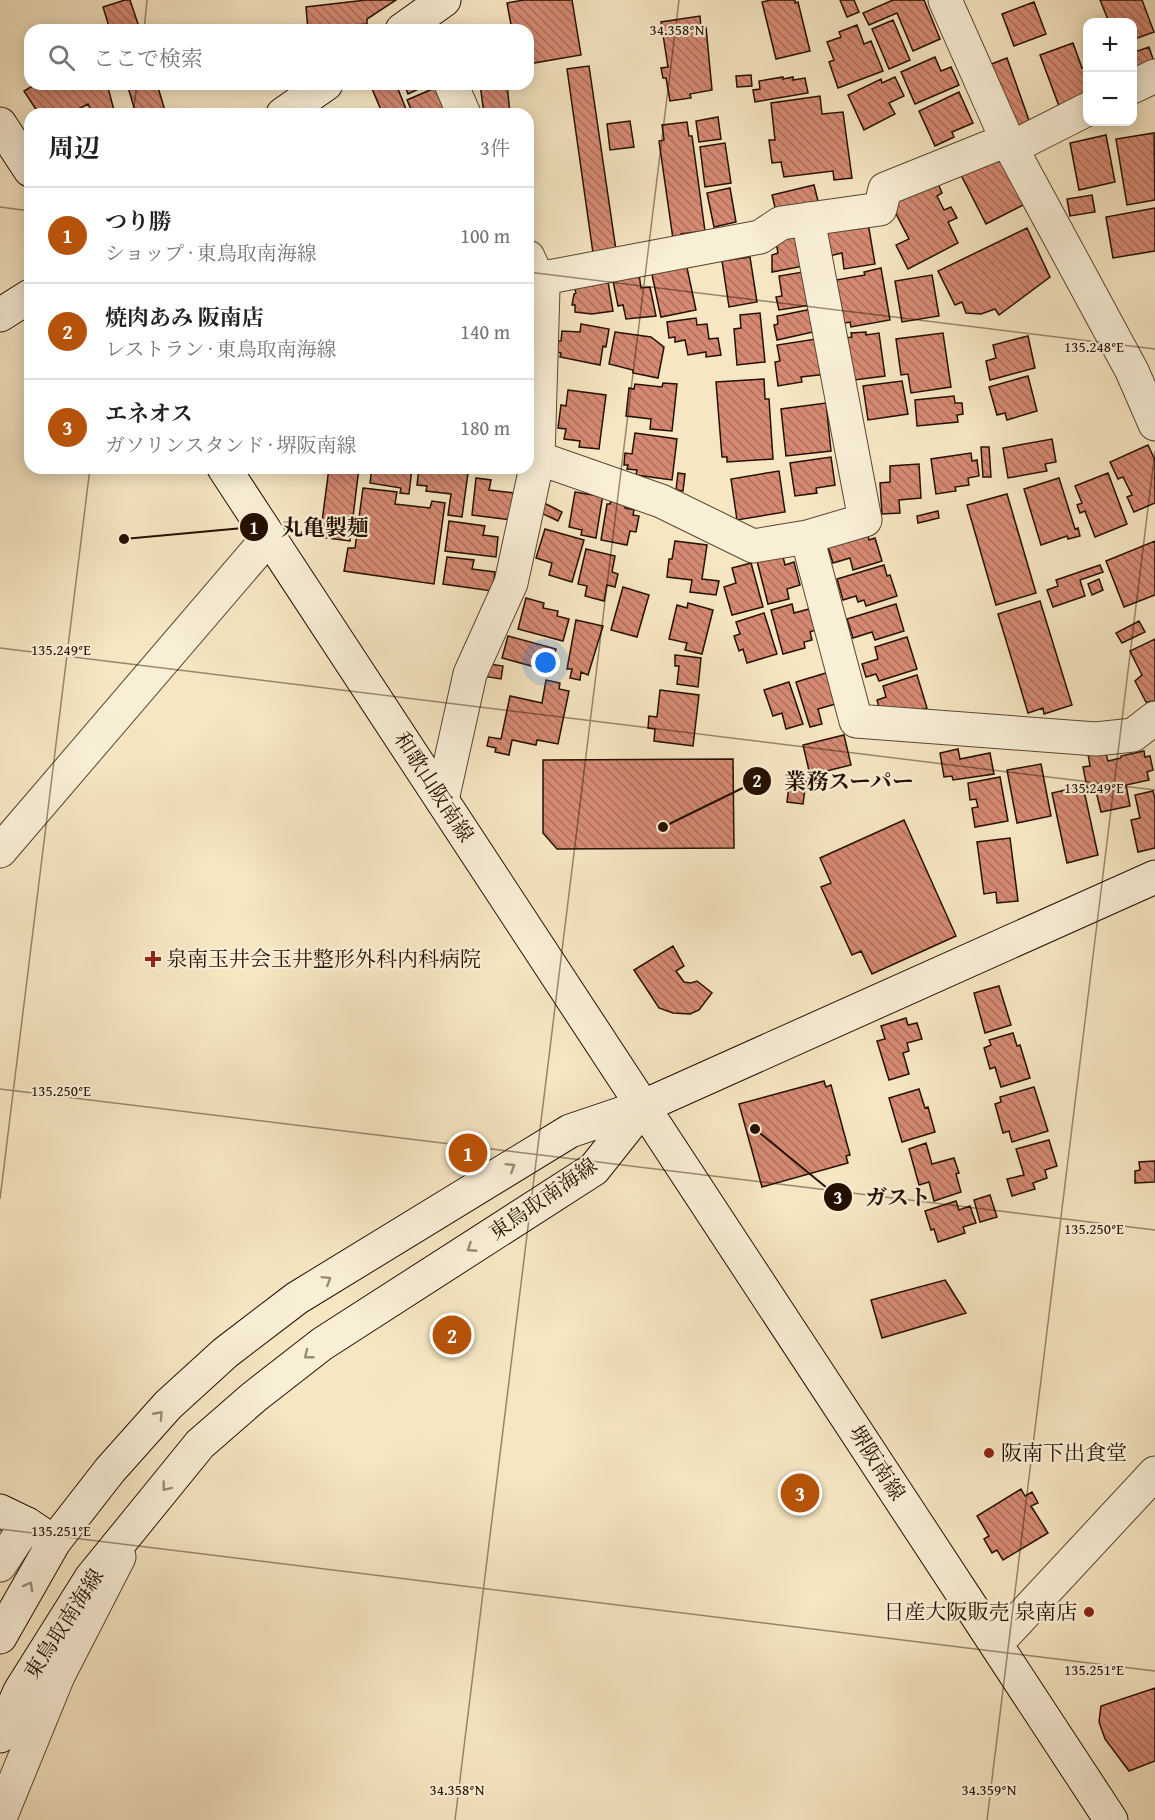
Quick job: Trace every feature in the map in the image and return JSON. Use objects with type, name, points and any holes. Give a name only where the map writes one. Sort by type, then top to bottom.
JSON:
[{"type":"street","points":[[945,0],[1009,144],[1132,370],[1155,424]]},
{"type":"street","points":[[1137,84],[1155,75]]},
{"type":"street","points":[[292,108],[317,90]]},
{"type":"street","points":[[454,90],[461,108]]},
{"type":"street","points":[[534,268],[760,237],[781,223],[880,209],[885,189],[1009,144],[1083,111]]},
{"type":"street","points":[[0,124],[24,161]]},
{"type":"street","points":[[538,458],[662,501],[753,546],[807,537],[865,520],[808,219]]},
{"type":"street","points":[[442,800],[470,674],[511,584],[538,458],[543,289],[534,270]]},
{"type":"street","points":[[0,315],[24,300]]},
{"type":"street","name":"和歌山阪南線","points":[[228,474],[644,1106]]},
{"type":"street","points":[[0,851],[269,537]]},
{"type":"street","points":[[807,537],[856,721],[1096,739],[1133,735],[1155,718]]},
{"type":"street","points":[[644,1106],[1155,876]]},
{"type":"street","name":"東鳥取南海線","points":[[0,1736],[20,1692],[91,1578],[200,1444],[254,1397],[322,1344],[594,1169],[644,1106]]},
{"type":"street","name":"東鳥取南海線","points":[[0,1637],[27,1526],[110,1470],[168,1405],[225,1353],[297,1298],[570,1131],[644,1106]]},
{"type":"street","name":"堺阪南線","points":[[644,1106],[1111,1820]]},
{"type":"street","points":[[996,1644],[1155,1473]]},
{"type":"street","points":[[0,1818],[58,1676],[140,1518]]},
{"type":"street","points":[[0,1565],[27,1526]]},
{"type":"building","points":[[130,0],[138,24],[108,24],[103,7]]},
{"type":"building","points":[[366,0],[396,0],[367,19],[367,24],[307,24],[306,7]]},
{"type":"building","points":[[524,0],[572,0],[581,55],[534,63],[534,24],[511,24],[507,3]]},
{"type":"building","points":[[771,0],[798,2],[810,51],[776,59],[762,2]]},
{"type":"building","points":[[840,0],[854,0],[859,12],[847,17]]},
{"type":"building","points":[[893,0],[924,0],[940,39],[913,51],[897,13],[869,25],[863,13]]},
{"type":"building","points":[[1100,0],[1142,0],[1154,32],[1137,38],[1137,18],[1107,18]]},
{"type":"building","points":[[1034,2],[1046,34],[1014,46],[1002,14]]},
{"type":"building","points":[[700,16],[701,28],[706,27],[712,90],[690,94],[691,98],[670,101],[666,78],[663,78],[661,68],[668,67],[661,22]]},
{"type":"building","points":[[893,20],[910,60],[889,69],[872,29]]},
{"type":"building","points":[[857,25],[864,44],[871,41],[883,71],[838,88],[829,62],[834,60],[827,42],[841,37],[839,32]]},
{"type":"building","points":[[1073,43],[1083,68],[1083,98],[1059,106],[1040,55]]},
{"type":"building","points":[[1149,47],[1155,65],[1137,75],[1137,72],[1137,51]]},
{"type":"building","points":[[935,57],[941,71],[951,67],[959,85],[915,104],[901,72]]},
{"type":"building","points":[[1007,58],[1030,123],[1013,130],[989,65]]},
{"type":"building","points":[[589,66],[616,250],[593,253],[567,69]]},
{"type":"building","points":[[751,75],[752,86],[737,87],[736,76]]},
{"type":"building","points":[[783,77],[783,79],[793,77],[793,80],[805,78],[808,93],[755,102],[753,90],[760,89],[759,81]]},
{"type":"building","points":[[895,77],[904,96],[889,103],[895,114],[864,130],[848,95],[881,79],[882,83]]},
{"type":"building","points":[[109,90],[113,108],[90,108],[88,104],[80,108],[35,108],[24,91]]},
{"type":"building","points":[[129,90],[159,90],[164,108],[134,108]]},
{"type":"building","points":[[373,90],[398,90],[406,108],[380,108]]},
{"type":"building","points":[[430,90],[447,90],[456,108],[410,108],[407,100]]},
{"type":"building","points":[[481,90],[508,90],[509,108],[483,108]]},
{"type":"building","points":[[959,92],[973,123],[952,132],[954,137],[935,146],[919,111]]},
{"type":"building","points":[[820,96],[822,114],[843,112],[852,178],[834,180],[833,171],[784,177],[781,162],[772,163],[769,140],[775,140],[771,103]]},
{"type":"building","points":[[718,117],[721,139],[699,142],[696,121]]},
{"type":"building","points":[[630,121],[634,147],[610,150],[607,124]]},
{"type":"building","points":[[687,122],[689,136],[692,136],[705,231],[681,234],[682,238],[673,239],[659,141],[664,140],[662,125]]},
{"type":"building","points":[[1154,133],[1155,200],[1127,205],[1116,139]]},
{"type":"building","points":[[1106,135],[1115,182],[1079,190],[1070,143]]},
{"type":"building","points":[[725,143],[731,183],[705,187],[700,147]]},
{"type":"building","points":[[1003,149],[1029,202],[986,224],[959,171]]},
{"type":"building","points":[[937,181],[942,193],[937,196],[944,210],[951,207],[957,218],[948,222],[958,243],[908,269],[896,245],[909,239],[891,204]]},
{"type":"building","points":[[814,185],[819,205],[777,215],[772,195]]},
{"type":"building","points":[[730,188],[736,222],[714,227],[707,193]]},
{"type":"building","points":[[1092,195],[1095,212],[1070,216],[1067,199]]},
{"type":"building","points":[[1155,208],[1155,251],[1113,258],[1106,217]]},
{"type":"building","points":[[867,217],[875,264],[844,269],[842,253],[829,256],[824,223]]},
{"type":"building","points":[[1027,228],[1050,277],[999,315],[995,309],[981,314],[966,313],[962,302],[955,305],[938,271]]},
{"type":"building","points":[[802,231],[809,265],[772,272],[772,255],[778,253],[775,237]]},
{"type":"building","points":[[750,257],[757,302],[729,307],[722,261]]},
{"type":"building","points":[[686,263],[696,310],[661,317],[651,270]]},
{"type":"building","points":[[881,268],[890,320],[851,327],[850,322],[839,324],[842,310],[836,280],[865,275],[864,272]]},
{"type":"building","points":[[809,271],[818,304],[779,310],[776,297],[782,296],[779,276]]},
{"type":"building","points":[[639,274],[641,288],[650,287],[656,316],[626,319],[623,305],[618,306],[612,276]]},
{"type":"building","points":[[932,275],[939,316],[902,322],[895,281]]},
{"type":"building","points":[[607,276],[613,311],[592,314],[575,312],[575,305],[572,305],[576,293],[573,283]]},
{"type":"building","points":[[817,308],[822,330],[777,340],[774,325],[778,324],[777,316]]},
{"type":"building","points":[[760,313],[765,362],[737,365],[734,329],[741,328],[740,315]]},
{"type":"building","points":[[696,318],[697,325],[707,324],[709,339],[718,338],[721,355],[706,357],[706,352],[688,355],[685,340],[675,342],[675,337],[669,338],[667,322]]},
{"type":"building","points":[[581,324],[609,329],[600,365],[560,357],[561,353],[556,352],[557,341],[561,341],[562,331],[580,332]]},
{"type":"building","points":[[615,332],[651,337],[664,347],[658,378],[633,373],[633,370],[609,364]]},
{"type":"building","points":[[866,332],[866,335],[879,333],[885,376],[854,380],[838,339],[852,337],[851,333]]},
{"type":"building","points":[[943,333],[951,387],[911,393],[908,374],[901,375],[896,339]]},
{"type":"building","points":[[1028,336],[1035,368],[990,380],[986,361],[996,358],[993,345]]},
{"type":"building","points":[[816,339],[827,374],[801,377],[802,382],[778,386],[775,362],[780,361],[777,345]]},
{"type":"building","points":[[1028,376],[1037,411],[1007,420],[1005,413],[997,415],[989,387]]},
{"type":"building","points":[[764,379],[765,399],[769,399],[773,459],[727,462],[727,457],[722,457],[716,382]]},
{"type":"building","points":[[902,381],[908,414],[868,420],[863,386]]},
{"type":"building","points":[[663,383],[677,384],[672,431],[650,429],[651,419],[626,416],[629,388],[634,389],[635,384],[662,387]]},
{"type":"building","points":[[568,390],[606,395],[599,449],[579,447],[580,441],[564,439],[566,429],[558,428],[561,405],[566,406]]},
{"type":"building","points":[[954,396],[955,403],[962,403],[963,414],[957,415],[958,422],[917,426],[915,400]]},
{"type":"building","points":[[826,403],[831,451],[786,456],[781,409]]},
{"type":"building","points":[[635,433],[677,439],[672,480],[636,475],[637,470],[627,469],[628,465],[624,465],[625,453],[632,454]]},
{"type":"building","points":[[1052,439],[1056,462],[1045,464],[1047,471],[1008,478],[1003,448]]},
{"type":"building","points":[[1148,445],[1155,460],[1155,503],[1134,512],[1127,497],[1132,495],[1123,477],[1118,479],[1110,462]]},
{"type":"building","points":[[981,447],[989,447],[991,477],[983,477]]},
{"type":"building","points":[[971,453],[972,461],[977,460],[979,476],[968,478],[969,485],[955,487],[956,491],[936,494],[931,459]]},
{"type":"building","points":[[831,457],[835,485],[816,488],[817,493],[795,496],[790,463]]},
{"type":"building","points":[[919,464],[921,498],[899,500],[900,513],[882,514],[880,483],[890,482],[890,466]]},
{"type":"building","points":[[779,471],[785,512],[737,520],[731,479]]},
{"type":"building","points":[[678,473],[685,474],[683,491],[676,490]]},
{"type":"building","points":[[1108,473],[1127,524],[1095,537],[1085,511],[1080,513],[1077,505],[1082,503],[1075,486]]},
{"type":"building","points":[[328,474],[358,474],[350,541],[320,537]]},
{"type":"building","points":[[371,474],[411,474],[409,494],[400,493],[401,488],[370,483]]},
{"type":"building","points":[[418,474],[468,474],[462,517],[448,515],[451,494],[426,491],[427,486],[417,485]]},
{"type":"building","points":[[476,478],[491,480],[489,490],[515,493],[512,520],[472,515]]},
{"type":"building","points":[[1059,478],[1075,529],[1078,528],[1080,536],[1068,539],[1067,536],[1041,545],[1024,489]]},
{"type":"building","points":[[363,488],[397,492],[395,504],[430,508],[432,501],[445,503],[434,584],[344,571],[348,548],[355,548]]},
{"type":"building","points":[[575,492],[603,494],[596,538],[581,535],[582,530],[569,527]]},
{"type":"building","points":[[1007,494],[1036,593],[996,605],[967,505]]},
{"type":"building","points":[[611,500],[626,502],[625,508],[634,510],[633,515],[639,516],[636,532],[630,531],[627,545],[601,540],[607,504],[610,504]]},
{"type":"building","points":[[544,503],[562,512],[558,521],[539,512]]},
{"type":"building","points":[[938,511],[939,518],[918,523],[917,516]]},
{"type":"building","points":[[449,521],[485,526],[483,535],[498,537],[496,557],[445,551]]},
{"type":"building","points":[[545,529],[584,540],[572,582],[549,575],[552,563],[536,558]]},
{"type":"building","points":[[867,532],[869,540],[875,538],[882,561],[853,570],[850,558],[833,563],[827,544]]},
{"type":"building","points":[[675,541],[707,545],[702,579],[719,581],[716,595],[690,592],[692,580],[667,577],[669,559],[672,559]]},
{"type":"building","points":[[1155,541],[1155,595],[1124,607],[1106,561]]},
{"type":"building","points":[[586,549],[615,556],[612,572],[618,574],[615,587],[607,585],[604,601],[585,596],[587,586],[578,584]]},
{"type":"building","points":[[447,557],[474,560],[472,569],[495,572],[492,591],[443,584]]},
{"type":"building","points":[[783,557],[785,565],[794,562],[800,585],[787,589],[789,599],[768,604],[757,561]]},
{"type":"building","points":[[751,563],[763,607],[732,615],[724,587],[736,583],[732,568]]},
{"type":"building","points":[[884,565],[897,596],[866,606],[864,600],[858,602],[856,596],[843,600],[837,579]]},
{"type":"building","points":[[1100,565],[1103,572],[1080,580],[1085,596],[1053,607],[1047,590],[1058,586],[1056,580]]},
{"type":"building","points":[[1099,579],[1103,590],[1092,595],[1088,584]]},
{"type":"building","points":[[623,587],[649,595],[637,637],[611,630]]},
{"type":"building","points":[[526,598],[544,603],[543,608],[558,611],[557,616],[569,619],[563,641],[518,629]]},
{"type":"building","points":[[1040,601],[1072,705],[1044,714],[1043,708],[1028,713],[998,614]]},
{"type":"building","points":[[688,603],[713,610],[702,654],[685,650],[687,643],[669,639],[677,605],[687,608]]},
{"type":"building","points":[[792,604],[794,613],[809,609],[815,630],[810,632],[812,640],[804,642],[805,648],[783,654],[771,610]]},
{"type":"building","points":[[896,604],[904,631],[875,640],[872,632],[853,638],[847,619]]},
{"type":"building","points":[[764,613],[777,654],[747,663],[743,649],[739,651],[734,636],[740,634],[736,622]]},
{"type":"building","points":[[576,620],[603,626],[588,675],[581,672],[580,680],[570,678],[572,669],[567,669]]},
{"type":"building","points":[[1139,621],[1145,632],[1122,643],[1116,633]]},
{"type":"building","points":[[508,636],[556,649],[550,671],[502,658]]},
{"type":"building","points":[[907,637],[917,669],[879,681],[876,674],[866,677],[862,664],[878,659],[875,647]]},
{"type":"building","points":[[1155,639],[1155,701],[1146,702],[1135,681],[1142,675],[1130,651]]},
{"type":"building","points":[[675,655],[701,658],[698,687],[677,684],[679,666],[675,666]]},
{"type":"building","points":[[484,663],[503,666],[501,679],[482,676]]},
{"type":"building","points":[[826,673],[839,703],[818,709],[822,724],[810,727],[796,682]]},
{"type":"building","points":[[917,675],[927,708],[911,713],[881,714],[877,700],[886,697],[883,686]]},
{"type":"building","points":[[546,680],[560,683],[559,689],[569,691],[558,744],[537,740],[536,745],[512,740],[509,755],[495,752],[496,748],[487,746],[489,737],[501,739],[510,696],[542,703]]},
{"type":"building","points":[[789,682],[803,724],[786,729],[782,713],[773,716],[764,690]]},
{"type":"building","points":[[660,690],[699,695],[693,746],[654,741],[655,729],[648,728],[649,716],[657,717]]},
{"type":"building","points":[[844,735],[851,765],[810,775],[803,745]]},
{"type":"building","points":[[958,749],[960,759],[990,753],[994,774],[953,780],[952,776],[944,777],[940,753]]},
{"type":"building","points":[[1144,751],[1145,757],[1150,756],[1153,770],[1147,772],[1149,780],[1126,785],[1130,806],[1101,812],[1095,787],[1087,788],[1083,767],[1090,766],[1088,754],[1106,754],[1108,761]]},
{"type":"building","points":[[733,759],[734,848],[557,849],[543,833],[543,760]]},
{"type":"building","points":[[1041,764],[1051,816],[1017,823],[1007,770]]},
{"type":"building","points":[[1000,777],[1008,821],[975,827],[972,808],[978,807],[976,799],[970,800],[968,783]]},
{"type":"building","points":[[790,778],[806,781],[803,804],[787,802]]},
{"type":"building","points":[[1083,786],[1098,855],[1067,863],[1052,793]]},
{"type":"building","points":[[1153,791],[1155,848],[1138,852],[1131,820],[1140,818],[1135,795]]},
{"type":"building","points":[[904,820],[956,936],[872,974],[861,951],[852,955],[821,887],[831,883],[820,858]]},
{"type":"building","points":[[1010,838],[1018,901],[997,903],[996,892],[984,894],[977,842]]},
{"type":"building","points":[[673,946],[684,966],[676,971],[684,982],[697,981],[712,993],[699,1010],[690,1014],[673,1013],[659,1008],[634,970]]},
{"type":"building","points":[[999,986],[1011,1025],[985,1033],[974,993]]},
{"type":"building","points":[[906,1018],[908,1025],[917,1023],[922,1039],[907,1043],[909,1051],[903,1053],[909,1074],[889,1080],[877,1041],[885,1039],[881,1026]]},
{"type":"building","points":[[1013,1033],[1017,1046],[1020,1045],[1030,1078],[1001,1087],[995,1067],[990,1069],[984,1048],[991,1045],[989,1040]]},
{"type":"building","points":[[824,1081],[826,1087],[831,1085],[850,1155],[846,1156],[848,1163],[762,1187],[739,1104]]},
{"type":"building","points":[[1034,1087],[1048,1131],[1012,1142],[1009,1131],[1003,1133],[995,1104],[1001,1102],[1000,1097]]},
{"type":"building","points":[[919,1089],[925,1108],[928,1107],[935,1132],[902,1142],[889,1098]]},
{"type":"building","points":[[1049,1140],[1057,1166],[1045,1170],[1047,1178],[1033,1183],[1035,1189],[1012,1196],[1007,1179],[1024,1175],[1016,1149]]},
{"type":"building","points":[[926,1143],[932,1164],[954,1158],[959,1173],[956,1174],[961,1192],[934,1201],[929,1182],[919,1185],[909,1149]]},
{"type":"building","points":[[1155,1161],[1155,1182],[1135,1183],[1135,1171],[1140,1170],[1139,1162]]},
{"type":"building","points":[[990,1195],[997,1217],[980,1222],[974,1200]]},
{"type":"building","points":[[956,1201],[959,1210],[970,1206],[976,1223],[963,1227],[965,1233],[938,1242],[934,1229],[931,1230],[925,1211]]},
{"type":"building","points":[[945,1280],[966,1313],[882,1338],[871,1300]]},
{"type":"building","points":[[1021,1489],[1025,1496],[1032,1492],[1038,1503],[1031,1506],[1048,1533],[1003,1560],[997,1550],[992,1553],[984,1539],[989,1536],[977,1516]]},
{"type":"building","points":[[1155,1688],[1155,1761],[1129,1771],[1105,1739],[1099,1722],[1101,1706]]},
{"type":"place","name":"丸亀製麺","points":[[124,539]]},
{"type":"place","name":"業務スーパー","points":[[663,827]]},
{"type":"place","name":"泉南玉井会玉井整形外科内科病院","points":[[153,959]]},
{"type":"place","name":"ガスト","points":[[755,1129]]},
{"type":"place","name":"つり勝","points":[[468,1153]]},
{"type":"place","name":"焼肉あみ 阪南店","points":[[452,1335]]},
{"type":"place","name":"阪南下出食堂","points":[[989,1453]]},
{"type":"place","name":"エネオス","points":[[800,1493]]},
{"type":"place","name":"日産大阪販売 泉南店","points":[[1089,1612]]}]
